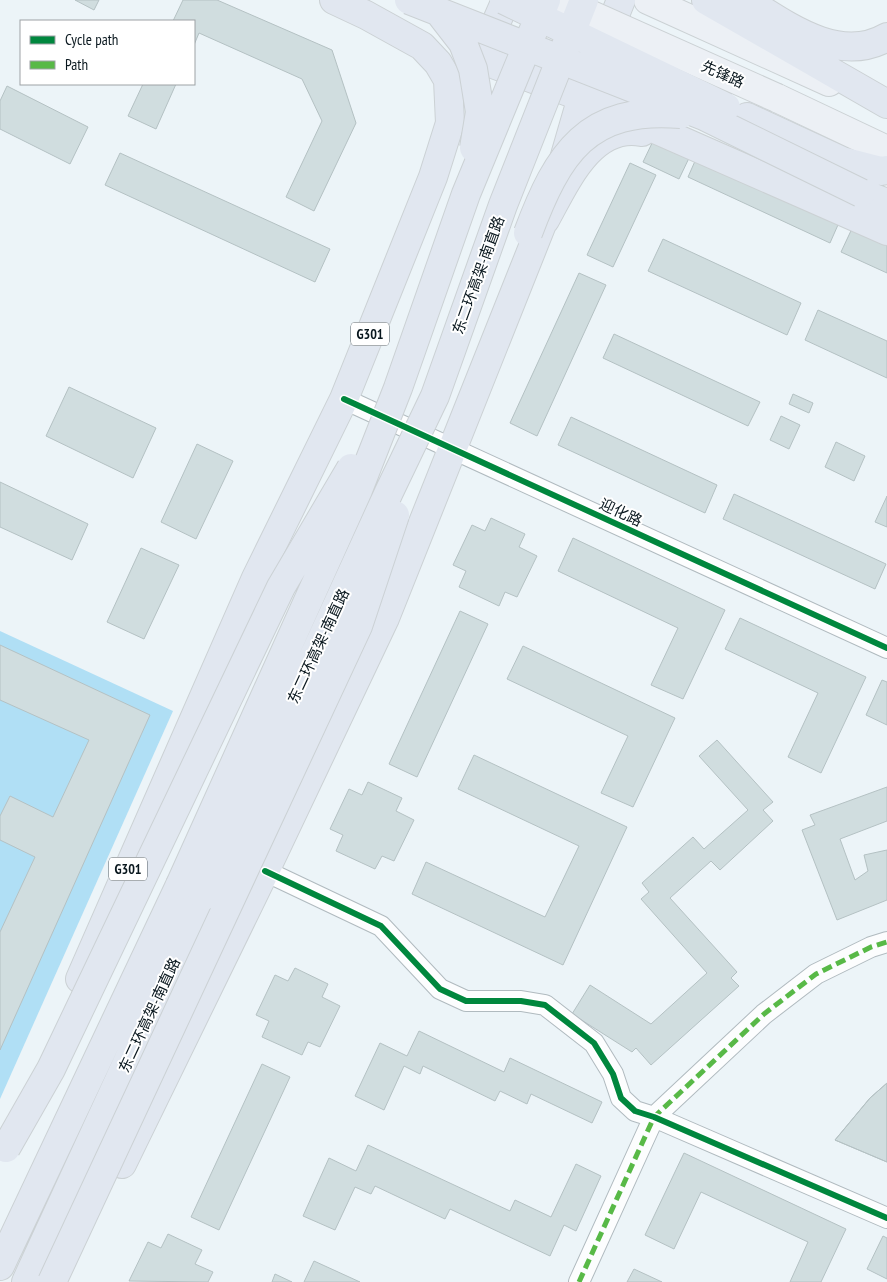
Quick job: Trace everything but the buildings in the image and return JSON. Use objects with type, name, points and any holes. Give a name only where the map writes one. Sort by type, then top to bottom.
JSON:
[{"type":"highway","points":[[334,0],[366,15],[422,46],[438,63],[448,80],[479,63],[492,64],[582,97],[887,231]]},
{"type":"highway","points":[[409,0],[704,116],[861,193],[887,203]]},
{"type":"highway","points":[[428,0],[463,43],[473,69],[480,112],[466,194]]},
{"type":"highway","points":[[479,63],[505,0],[842,161],[881,171],[887,170]]},
{"type":"highway","name":"东二环高架-南直路","points":[[0,1266],[184,876],[358,490],[398,388],[466,194],[546,0]]},
{"type":"highway","name":"东二环高架-南直路","points":[[26,1282],[388,492],[435,396],[503,205],[584,0]]},
{"type":"highway","points":[[64,1282],[265,871],[385,618],[457,436],[485,342],[536,226],[582,97],[621,0]]},
{"type":"highway","points":[[706,0],[786,54],[887,104]]},
{"type":"highway","points":[[746,0],[796,30],[832,45],[863,46],[887,37]]},
{"type":"highway","name":"G301","points":[[3,1154],[252,586],[344,399],[433,176],[450,123],[448,80]]},
{"type":"highway","points":[[536,226],[544,191],[558,166],[571,150],[593,130],[617,118],[636,114],[654,112],[704,116]]},
{"type":"highway","points":[[536,226],[575,166],[592,148],[610,136],[632,130],[678,138]]},
{"type":"highway","points":[[3,1154],[51,1069],[281,587],[398,388]]},
{"type":"highway","points":[[52,1282],[358,626],[435,396]]},
{"type":"main road","name":"先锋路","points":[[558,0],[777,98],[887,150]]},
{"type":"main road","points":[[648,0],[786,54],[887,109]]},
{"type":"street","name":"迎化路","points":[[344,399],[457,436],[887,648]]},
{"type":"street","points":[[265,871],[381,926],[440,988],[466,1001],[521,1001],[545,1006],[594,1043],[613,1074],[621,1098],[635,1111],[654,1117],[887,1218]]},
{"type":"street","points":[[578,1282],[654,1117],[764,1014],[816,974],[871,947],[887,942]]},
{"type":"shaded area","points":[[0,631],[173,711],[0,1099]]},
{"type":"marked path","points":[[579,1282],[654,1117],[764,1014],[816,974],[871,947],[887,942]]},
{"type":"cycle path","points":[[344,399],[887,648]]},
{"type":"cycle path","points":[[265,871],[381,926],[440,989],[466,1001],[521,1001],[545,1005],[594,1043],[613,1074],[621,1098],[635,1111],[654,1117],[887,1218]]}]
